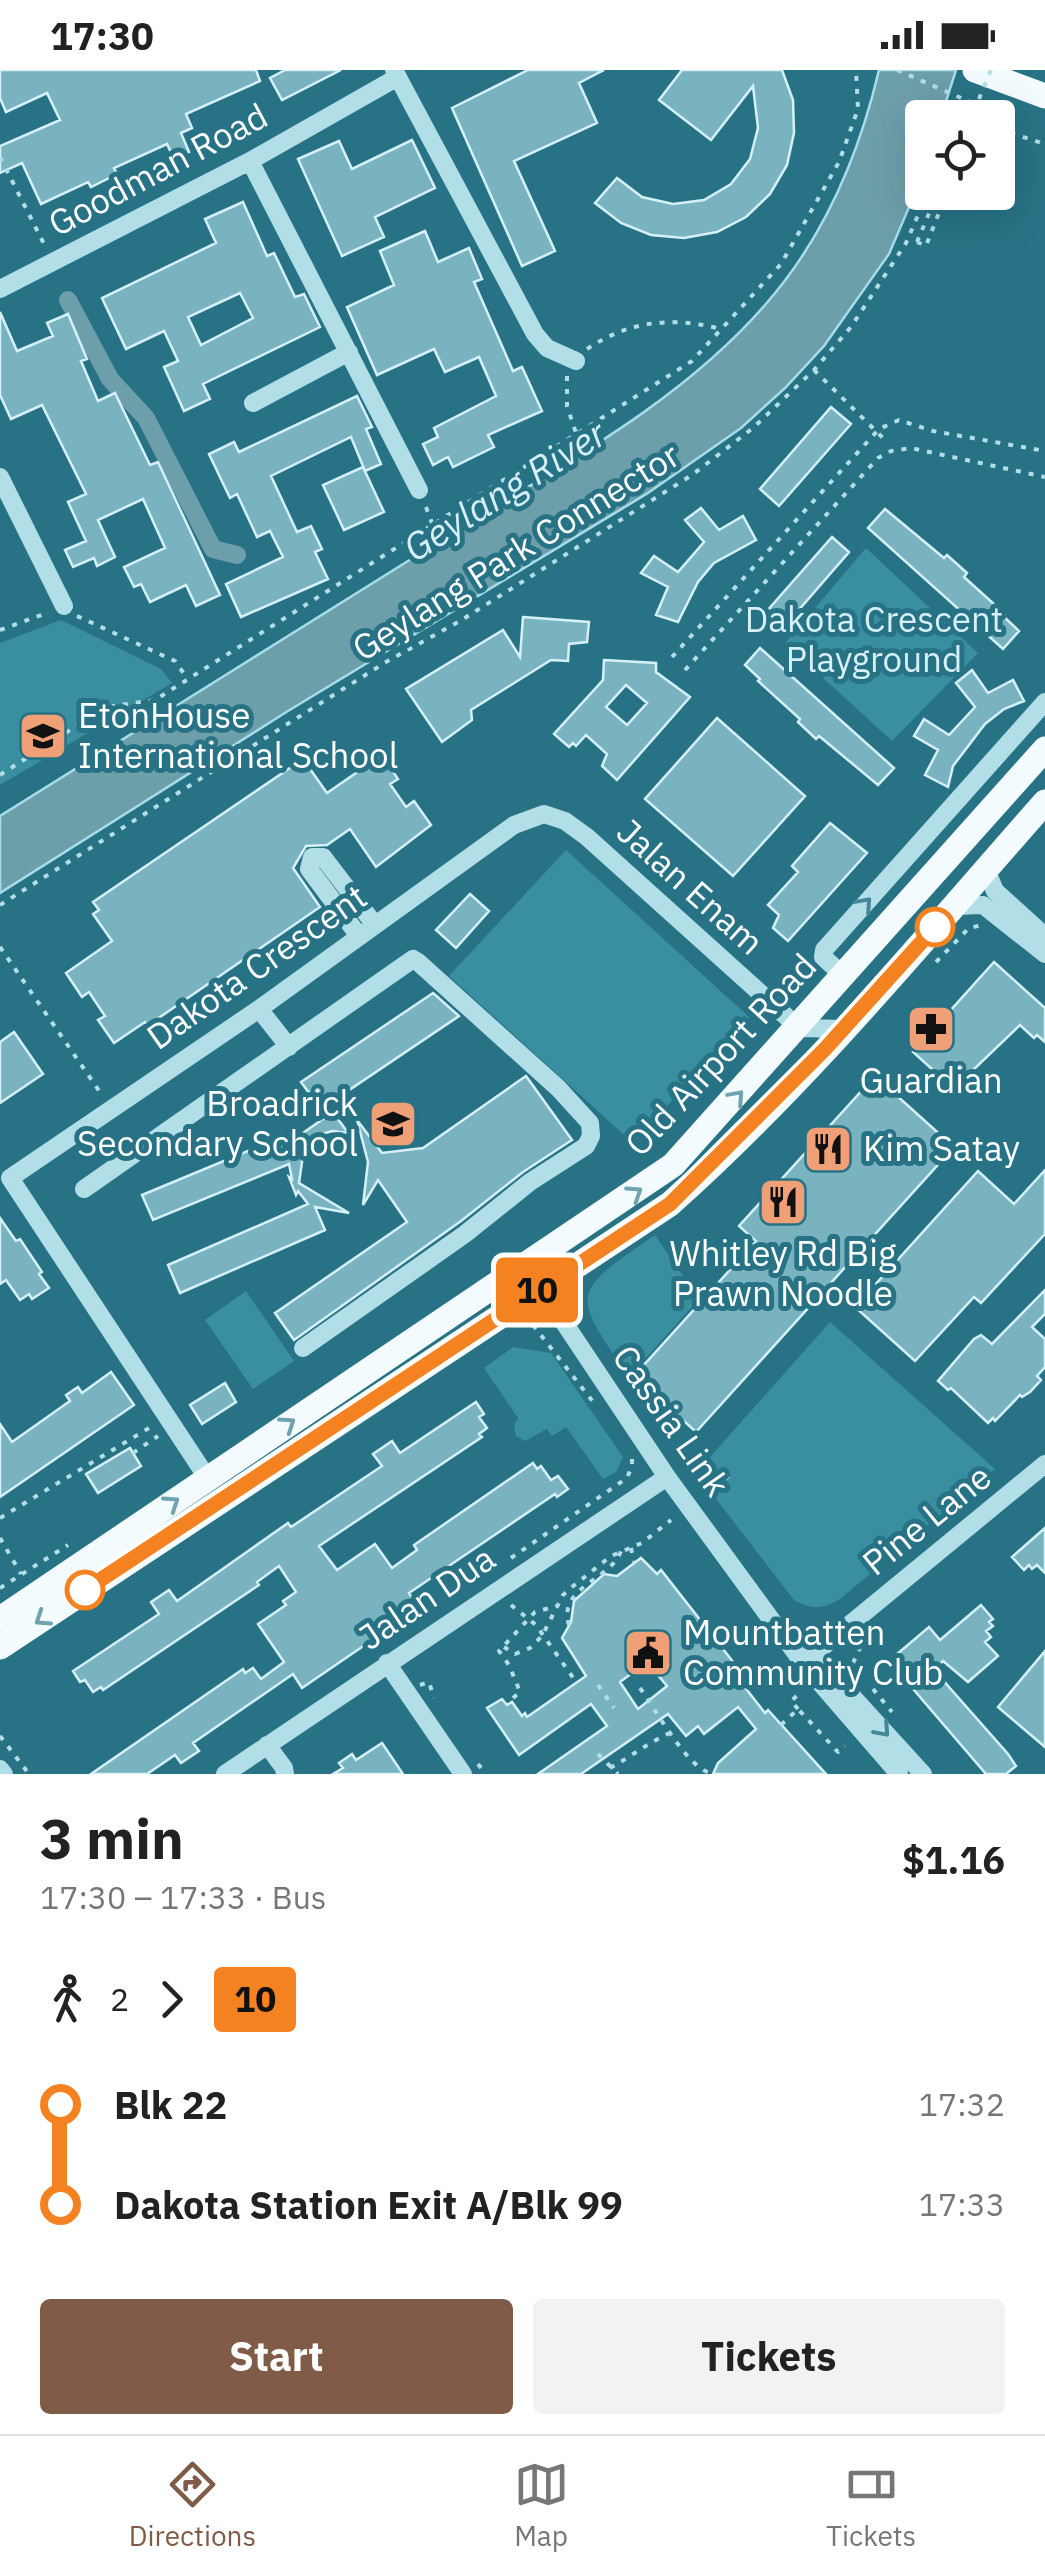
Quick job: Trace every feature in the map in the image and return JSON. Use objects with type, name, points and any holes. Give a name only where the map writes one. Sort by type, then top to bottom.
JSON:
[{"type":"main road","points":[[975,70],[1045,96]]},
{"type":"main road","name":"Old Airport Road","points":[[0,1619],[673,1165],[1045,749]]},
{"type":"main road","name":"Old Airport Road","points":[[0,1646],[670,1204],[844,1029],[1045,802]]},
{"type":"street","name":"Goodman Road","points":[[0,289],[250,161],[396,73],[535,334],[546,348],[576,361]]},
{"type":"street","points":[[250,161],[420,490]]},
{"type":"street","points":[[253,403],[348,352]]},
{"type":"street","points":[[0,477],[64,606]]},
{"type":"street","points":[[844,976],[822,952],[1045,702]]},
{"type":"street","name":"Dakota Crescent","points":[[208,1478],[10,1178],[259,1009],[514,825],[544,814]]},
{"type":"street","name":"Jalan Enam","points":[[544,814],[565,821],[587,837],[799,1028]]},
{"type":"street","points":[[359,936],[307,878],[312,858],[323,856],[375,925]]},
{"type":"street","points":[[986,869],[995,892],[1045,936]]},
{"type":"street","points":[[954,906],[983,906],[1045,954]]},
{"type":"street","points":[[84,1189],[413,959],[558,1088],[590,1123],[591,1136],[586,1146],[530,1182],[465,1234],[303,1348]]},
{"type":"street","points":[[259,1009],[289,1048]]},
{"type":"street","points":[[799,1028],[844,1029]]},
{"type":"street","name":"Cassia Link","points":[[525,1264],[667,1477],[768,1613],[922,1774]]},
{"type":"street","name":"Pine Lane","points":[[808,1658],[1045,1464]]},
{"type":"street","name":"Jalan Dua","points":[[224,1774],[667,1477]]},
{"type":"street","points":[[414,1702],[406,1662],[415,1645]]},
{"type":"street","name":"Cassia Link","points":[[808,1658],[898,1774]]},
{"type":"street","points":[[387,1663],[463,1774]]},
{"type":"street","points":[[267,1744],[285,1774]]},
{"type":"path","name":"Geylang Park Connector","points":[[0,775],[106,706],[155,700],[692,362],[781,264],[838,162],[858,109],[856,70]]},
{"type":"path","points":[[897,70],[966,100]]},
{"type":"path","points":[[978,100],[991,70]]},
{"type":"path","points":[[1015,134],[1045,144]]},
{"type":"path","points":[[0,157],[53,261]]},
{"type":"path","name":"Geylang Park Connector","points":[[0,905],[692,475],[753,428],[814,370],[852,326],[906,242],[920,210]]},
{"type":"path","points":[[930,210],[917,242],[926,246],[940,210]]},
{"type":"path","points":[[576,361],[602,339],[640,325],[667,320],[720,329]]},
{"type":"path","name":"Geylang Park Connector","points":[[576,361],[568,376],[567,406],[577,436]]},
{"type":"path","points":[[814,370],[884,439]]},
{"type":"path","points":[[672,657],[876,432],[899,420],[933,431],[1045,451]]},
{"type":"path","points":[[686,670],[878,458],[891,451],[911,448],[1045,477]]},
{"type":"path","points":[[420,490],[433,526]]},
{"type":"path","points":[[0,630],[64,606],[86,622],[175,661],[186,678]]},
{"type":"path","points":[[0,947],[102,1095]]},
{"type":"path","points":[[533,1325],[598,1407]]},
{"type":"path","points":[[0,1518],[159,1422]]},
{"type":"path","points":[[133,1453],[162,1433]]},
{"type":"path","points":[[632,1453],[632,1466]]},
{"type":"path","points":[[704,1493],[728,1476]]},
{"type":"path","points":[[40,1493],[44,1500]]},
{"type":"path","points":[[504,1647],[515,1654],[530,1648],[542,1636],[572,1587],[671,1520]]},
{"type":"path","points":[[0,1538],[21,1574]]},
{"type":"path","points":[[0,1588],[72,1543]]},
{"type":"path","points":[[631,1548],[634,1562]]},
{"type":"path","points":[[569,1625],[567,1606],[572,1597],[606,1572],[621,1551]]},
{"type":"path","points":[[512,1605],[536,1625],[574,1679]]},
{"type":"path","points":[[513,1698],[520,1692],[499,1651],[526,1620],[545,1607],[557,1606]]},
{"type":"path","points":[[598,1685],[614,1708]]},
{"type":"path","points":[[640,1688],[681,1750],[697,1768],[712,1773]]},
{"type":"path","points":[[800,1693],[790,1701],[838,1752],[845,1746]]},
{"type":"path","points":[[781,1724],[798,1709]]},
{"type":"path","points":[[610,1768],[637,1754],[646,1743],[672,1732]]},
{"type":"path","points":[[0,1736],[29,1774]]},
{"type":"path","points":[[598,1754],[618,1774]]},
{"type":"green space","name":"Dakota Crescent Playground","points":[[866,548],[978,653],[892,741],[785,643]]},
{"type":"green space","name":"EtonHouse International School","points":[[61,620],[161,669],[172,683],[0,785],[0,643]]},
{"type":"green space","points":[[566,850],[749,1017],[633,1143],[449,976]]},
{"type":"green space","points":[[655,1235],[699,1299],[629,1377],[596,1327],[588,1296],[606,1270]]},
{"type":"green space","points":[[246,1291],[294,1361],[253,1389],[205,1320]]},
{"type":"green space","points":[[830,1322],[995,1469],[840,1599],[812,1607],[794,1600],[696,1473]]},
{"type":"green space","points":[[513,1347],[551,1353],[623,1457],[616,1472],[603,1479],[566,1427],[552,1436],[547,1429],[525,1441],[516,1436],[514,1426],[518,1418],[484,1368]]},
{"type":"shaded area","name":"Geylang River","points":[[879,70],[956,70],[946,100],[905,100],[908,210],[889,254],[824,346],[741,428],[648,493],[288,711],[0,893],[0,816],[616,432],[731,341],[786,279],[821,224],[849,164]]},
{"type":"building","points":[[0,70],[256,70],[260,81],[186,114],[192,128],[181,133],[189,152],[174,159],[167,144],[114,168],[117,174],[91,187],[88,182],[41,204],[22,163],[0,173],[0,146],[60,120],[47,93],[6,112],[0,98]]},
{"type":"building","points":[[285,70],[341,70],[282,100],[270,78]]},
{"type":"building","points":[[528,70],[604,70],[579,83],[597,123],[514,161],[555,251],[522,266],[452,108]]},
{"type":"building","points":[[682,70],[782,70],[793,100],[794,133],[787,165],[770,194],[746,217],[717,232],[684,238],[651,235],[621,223],[595,203],[617,178],[642,197],[673,204],[704,200],[731,184],[750,159],[758,128],[753,86],[711,140],[659,100]]},
{"type":"building","points":[[412,140],[435,188],[375,217],[384,237],[342,256],[298,159],[339,141],[352,169]]},
{"type":"building","points":[[243,202],[267,256],[274,253],[295,297],[304,294],[320,327],[203,384],[210,399],[184,411],[164,367],[178,361],[164,331],[126,349],[102,298],[216,243],[205,219]],"holes":[[[240,293],[253,318],[201,345],[188,317]]]},
{"type":"building","points":[[425,231],[438,262],[469,248],[482,279],[474,282],[513,371],[522,367],[542,411],[488,435],[494,447],[453,467],[448,457],[433,465],[423,444],[438,437],[434,428],[496,396],[479,357],[445,372],[434,349],[377,375],[347,307],[394,285],[380,251]]},
{"type":"building","points":[[0,312],[17,351],[53,336],[47,323],[68,314],[87,359],[81,361],[98,401],[115,393],[150,465],[158,462],[220,595],[196,606],[186,585],[150,602],[141,584],[134,587],[124,567],[165,548],[143,499],[98,520],[115,557],[97,566],[94,558],[73,567],[65,550],[86,541],[68,502],[86,494],[42,405],[11,419],[0,395]]},
{"type":"building","points":[[357,396],[372,427],[366,429],[381,464],[365,471],[351,437],[271,476],[297,532],[311,526],[322,549],[315,552],[328,579],[241,617],[226,584],[283,557],[270,531],[257,537],[237,494],[230,498],[209,454],[234,442],[239,452]]},
{"type":"building","points":[[831,407],[851,424],[779,506],[760,489]]},
{"type":"building","points":[[363,467],[384,512],[344,530],[323,485]]},
{"type":"building","points":[[701,508],[719,530],[743,516],[756,540],[714,563],[698,582],[678,622],[656,615],[668,587],[641,573],[654,556],[678,572],[704,542],[685,520]]},
{"type":"building","points":[[885,509],[944,558],[947,555],[967,573],[964,577],[1005,614],[1019,631],[1003,649],[868,528]]},
{"type":"building","points":[[832,537],[849,552],[784,627],[766,612]]},
{"type":"building","points":[[523,617],[589,622],[587,642],[569,644],[568,661],[551,660],[471,710],[472,720],[442,742],[406,689],[503,630],[520,657]]},
{"type":"building","points":[[760,648],[894,768],[878,785],[819,736],[816,739],[758,681],[745,665]]},
{"type":"building","points":[[604,660],[656,663],[656,672],[690,697],[617,780],[602,766],[607,754],[586,735],[576,746],[573,743],[569,747],[554,734],[603,680]],"holes":[[[626,685],[647,703],[627,725],[606,707]]]},
{"type":"building","points":[[972,670],[988,693],[1013,680],[1024,701],[1004,709],[985,724],[953,766],[948,787],[925,775],[938,750],[914,736],[924,719],[949,735],[975,707],[956,683]]},
{"type":"building","points":[[717,718],[805,796],[733,876],[645,799]]},
{"type":"building","points":[[382,755],[398,779],[390,784],[406,807],[414,801],[431,825],[376,867],[350,829],[327,845],[306,846],[293,868],[320,907],[147,1026],[145,1022],[114,1043],[98,1020],[105,1016],[89,992],[82,997],[66,973],[112,941],[93,914],[99,910],[93,902],[303,759],[327,793]]},
{"type":"building","points":[[830,823],[867,853],[788,941],[773,928],[779,915],[768,905],[798,872],[792,866]]},
{"type":"building","points":[[470,894],[489,911],[456,948],[436,930]]},
{"type":"building","points":[[994,962],[1045,1008],[1045,1042],[1020,1025],[955,1090],[913,1052]]},
{"type":"building","points":[[433,993],[459,1016],[321,1109],[301,1082]]},
{"type":"building","points":[[14,1032],[43,1074],[0,1103],[0,1042]]},
{"type":"building","points":[[526,1076],[572,1140],[294,1340],[275,1313],[407,1222],[378,1180],[363,1205],[368,1162],[357,1120],[382,1153],[423,1148]]},
{"type":"building","points":[[875,1076],[954,1147],[696,1432],[634,1376],[756,1241],[739,1226]]},
{"type":"building","points":[[333,1112],[348,1133],[332,1131],[312,1137],[303,1155],[299,1183],[349,1213],[315,1207],[325,1230],[180,1293],[168,1265],[308,1204],[298,1191],[296,1195],[289,1164],[153,1220],[142,1195],[284,1136],[287,1144]]},
{"type":"building","points":[[1045,1170],[1045,1234],[981,1303],[974,1297],[915,1361],[855,1307],[978,1171],[1014,1204]]},
{"type":"building","points":[[0,1218],[16,1241],[20,1239],[49,1288],[32,1299],[29,1294],[20,1300],[6,1280],[0,1284]]},
{"type":"building","points":[[1045,1290],[1045,1314],[1032,1327],[1045,1339],[1045,1367],[1037,1376],[1041,1380],[988,1423],[951,1388],[948,1390],[938,1381],[974,1339],[981,1335],[992,1344]]},
{"type":"building","points":[[111,1372],[134,1405],[0,1497],[0,1424],[12,1442],[70,1401],[66,1395],[78,1387],[82,1393]]},
{"type":"building","points":[[225,1383],[236,1402],[202,1424],[190,1405]]},
{"type":"building","points":[[476,1402],[484,1414],[479,1417],[487,1428],[479,1434],[482,1437],[319,1546],[337,1570],[375,1544],[392,1568],[417,1550],[414,1545],[533,1463],[537,1469],[541,1466],[551,1480],[558,1476],[568,1489],[409,1593],[419,1608],[302,1688],[293,1674],[193,1743],[199,1751],[181,1763],[175,1755],[147,1774],[91,1774],[243,1669],[245,1673],[253,1668],[261,1679],[284,1662],[258,1624],[286,1605],[283,1601],[296,1592],[279,1566],[257,1582],[259,1585],[103,1690],[101,1687],[93,1692],[73,1671],[159,1614],[151,1602],[169,1590],[177,1601],[288,1523],[291,1527],[382,1466],[373,1454],[392,1441],[400,1453]]},
{"type":"building","points":[[130,1448],[141,1466],[98,1493],[86,1474]]},
{"type":"building","points":[[1045,1528],[1045,1573],[1037,1565],[1024,1570],[1012,1557]]},
{"type":"building","points":[[641,1558],[657,1574],[661,1570],[734,1663],[729,1667],[765,1713],[768,1710],[826,1774],[713,1774],[718,1763],[756,1729],[738,1707],[704,1734],[698,1726],[686,1736],[668,1714],[581,1774],[538,1774],[607,1726],[591,1704],[519,1755],[487,1708],[502,1699],[507,1705],[512,1702],[527,1717],[586,1676],[562,1638],[571,1622],[574,1601],[604,1574],[617,1576]],"holes":[[[647,1662],[667,1686],[638,1709],[620,1682]]]},
{"type":"building","points":[[981,1605],[993,1619],[989,1622],[993,1626],[986,1631],[991,1637],[985,1642],[998,1656],[968,1682],[943,1661],[934,1670],[1008,1754],[1016,1766],[1006,1774],[986,1774],[889,1661],[929,1627],[940,1640]]},
{"type":"building","points":[[1045,1651],[1045,1747],[998,1707]]},
{"type":"building","points":[[382,1743],[403,1774],[333,1774],[343,1768],[339,1763],[352,1754],[356,1760]]},
{"type":"waterway","points":[[68,300],[110,379],[146,418],[213,549],[237,555]]},
{"type":"bus line","name":"10","points":[[85,1590],[670,1204],[825,1049],[935,927]]},
{"type":"place","name":"EtonHouse International School","points":[[43,736]]},
{"type":"place","name":"Guardian","points":[[931,1029]]},
{"type":"place","name":"Broadrick Secondary School","points":[[393,1124]]},
{"type":"place","name":"Kim Satay","points":[[828,1149]]},
{"type":"place","name":"Whitley Rd Big Prawn Noodle","points":[[783,1202]]},
{"type":"place","name":"Mountbatten Community Club","points":[[648,1653]]}]
